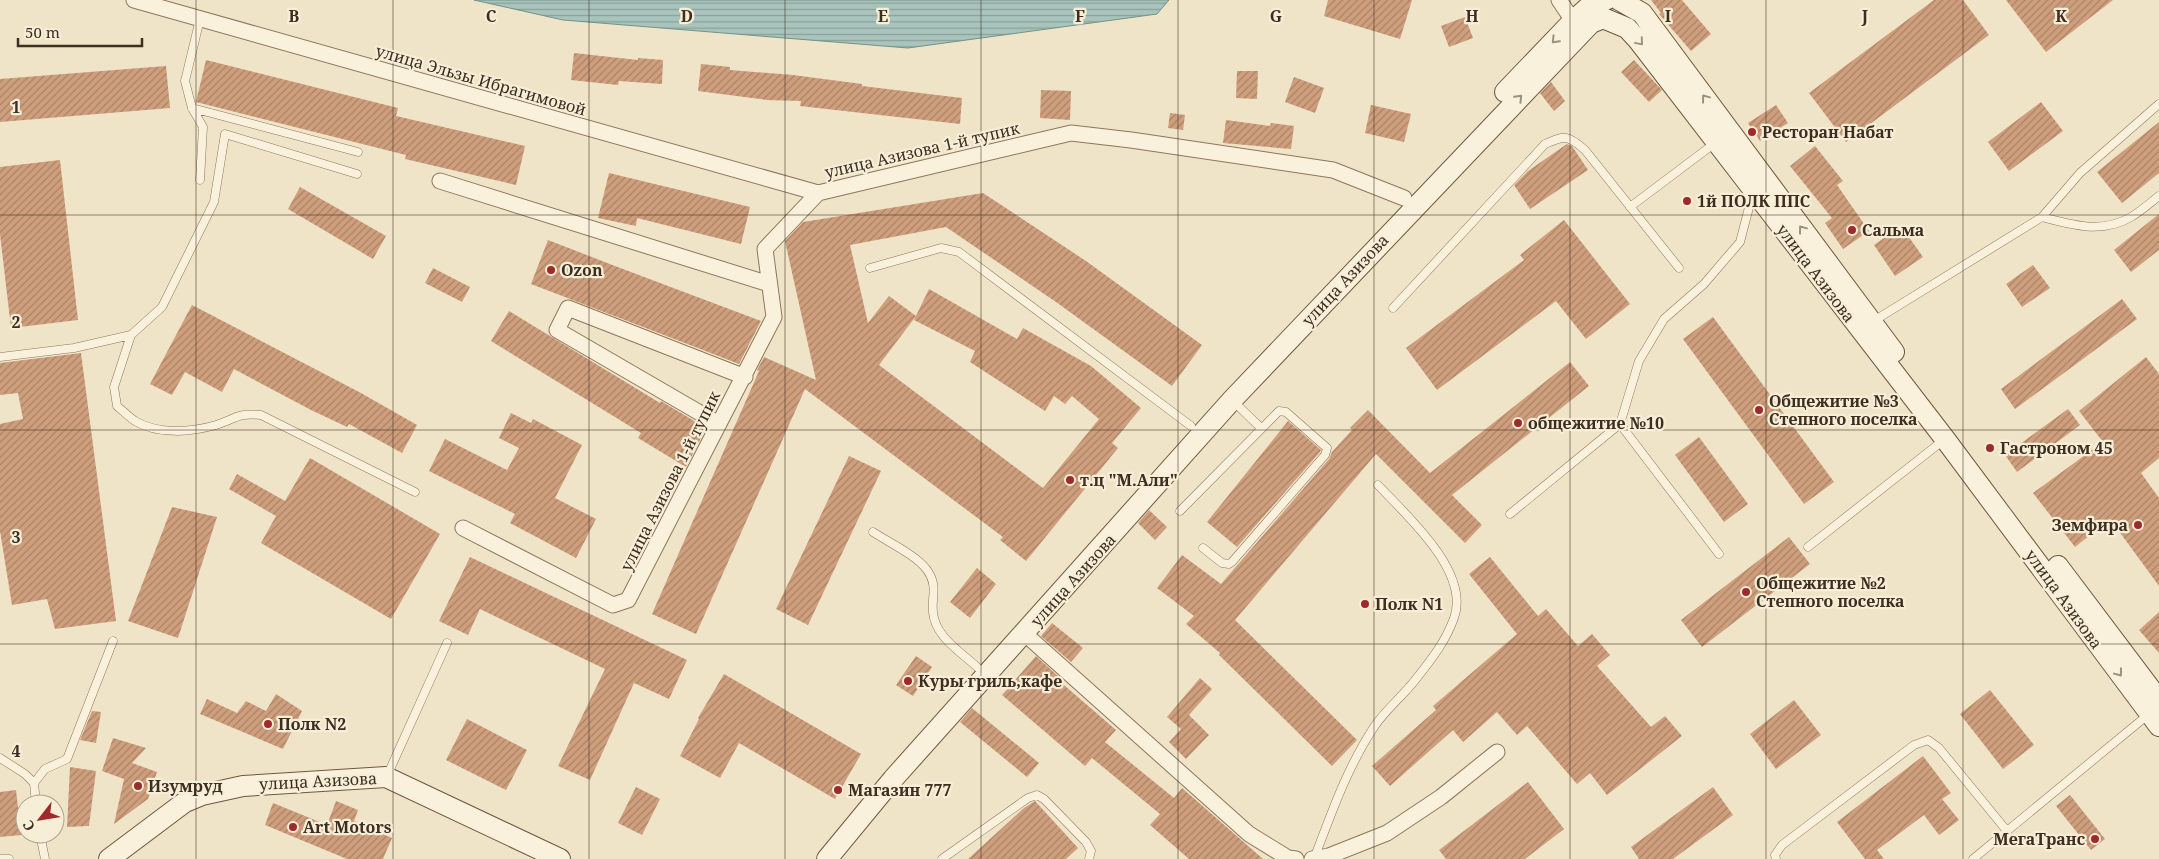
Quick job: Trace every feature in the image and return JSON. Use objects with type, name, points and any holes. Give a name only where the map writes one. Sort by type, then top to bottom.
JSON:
[{"type":"main road","name":"улица Азизова","points":[[1619,0],[1642,13],[1945,440],[2156,713]]},
{"type":"main road","name":"улица Азизова","points":[[811,859],[878,778],[1191,426],[1404,198],[1578,27],[1590,23],[1604,9],[1638,40],[1751,186],[1865,326],[2156,713]]},
{"type":"main road","name":"улица Азизова","points":[[828,859],[893,779],[1025,634],[1232,400],[1417,203],[1578,27]]},
{"type":"main road","name":"улица Азизова","points":[[109,859],[184,802],[202,795],[243,786],[384,782],[560,859]]},
{"type":"main road","name":"улица Азизова","points":[[129,859],[194,808],[239,799],[384,782],[533,859]]},
{"type":"street","name":"улица Эльзы Ибрагимовой","points":[[134,0],[818,193]]},
{"type":"street","points":[[1559,0],[1578,27]]},
{"type":"street","points":[[1604,9],[1615,0]]},
{"type":"street","name":"улица Азизова 1-й тупик","points":[[463,528],[613,605],[622,604],[628,600],[745,377],[774,317],[765,249],[818,193],[1071,133],[1333,170],[1404,198]]},
{"type":"street","points":[[440,181],[769,284]]},
{"type":"street","points":[[719,424],[557,330],[568,308],[745,377]]},
{"type":"street","points":[[1025,634],[1249,834],[1288,858],[1296,859]]},
{"type":"street","points":[[1313,859],[1329,856],[1387,833],[1442,797],[1497,752]]},
{"type":"lane","points":[[200,19],[185,81],[192,108],[202,127],[200,180]]},
{"type":"lane","name":"улица Азизова","points":[[1865,326],[2042,217],[2080,172],[2159,104]]},
{"type":"lane","points":[[192,108],[358,152]]},
{"type":"lane","points":[[0,356],[74,348],[131,335],[162,307],[214,202],[225,134],[357,174]]},
{"type":"lane","points":[[1393,308],[1545,144],[1560,137],[1572,138],[1585,150],[1679,268]]},
{"type":"lane","points":[[1630,207],[1717,142]]},
{"type":"lane","points":[[1510,514],[1620,424],[1638,361],[1664,319],[1704,284],[1740,242],[1751,200],[1751,186]]},
{"type":"lane","points":[[2042,217],[2079,227],[2108,226],[2131,218],[2159,196]]},
{"type":"lane","points":[[870,268],[941,248],[959,252],[1191,426]]},
{"type":"lane","points":[[131,335],[114,388],[117,406],[136,422],[162,429],[191,431],[217,425],[243,413],[261,415],[415,492]]},
{"type":"lane","points":[[1232,400],[1261,428]]},
{"type":"lane","points":[[1180,511],[1276,413],[1283,411],[1324,444],[1327,452],[1232,562],[1229,564],[1222,563],[1203,548]]},
{"type":"lane","points":[[1620,424],[1719,554]]},
{"type":"lane","points":[[1808,547],[1945,440]]},
{"type":"lane","points":[[1313,859],[1338,794],[1373,728],[1391,704],[1414,681],[1443,642],[1455,616],[1456,593],[1446,565],[1424,535],[1378,485]]},
{"type":"lane","points":[[872,532],[918,561],[926,569],[934,583],[933,617],[941,634],[977,667]]},
{"type":"lane","points":[[34,782],[45,769],[67,759],[114,641]]},
{"type":"lane","points":[[384,782],[447,643]]},
{"type":"lane","points":[[1974,859],[2156,713]]},
{"type":"lane","points":[[1776,859],[1775,855],[1782,845],[1914,745],[1928,740],[1939,748],[2008,831]]},
{"type":"lane","points":[[0,758],[34,782],[35,794]]},
{"type":"lane","points":[[942,859],[1028,798],[1037,795],[1044,799],[1086,842],[1091,851],[1089,859]]},
{"type":"lane","points":[[42,844],[45,859]]},
{"type":"lane","points":[[0,859],[9,859]]},
{"type":"water","points":[[474,0],[1169,0],[1157,14],[908,48],[563,20]]},
{"type":"building","points":[[1328,0],[1412,0],[1400,39],[1324,16]]},
{"type":"building","points":[[1651,0],[1682,0],[1711,34],[1691,51],[1659,14],[1661,13]]},
{"type":"building","points":[[1934,0],[1963,0],[1989,35],[1846,142],[1809,93]]},
{"type":"building","points":[[2006,0],[2113,0],[2046,52]]},
{"type":"building","points":[[1465,17],[1473,38],[1449,47],[1441,26]]},
{"type":"building","points":[[574,53],[638,60],[638,58],[663,60],[662,84],[619,81],[618,85],[571,80]]},
{"type":"building","points":[[206,60],[398,108],[396,116],[525,146],[516,185],[405,159],[406,155],[196,102]]},
{"type":"building","points":[[1634,60],[1662,90],[1649,102],[1621,72]]},
{"type":"building","points":[[701,64],[730,67],[730,70],[793,75],[862,84],[862,86],[962,98],[960,124],[800,106],[801,101],[767,100],[698,91]]},
{"type":"building","points":[[166,66],[170,108],[0,122],[0,79]]},
{"type":"building","points":[[1237,71],[1258,71],[1257,99],[1236,98]]},
{"type":"building","points":[[1294,77],[1324,88],[1315,113],[1285,102]]},
{"type":"building","points":[[1551,82],[1565,101],[1554,111],[1540,93]]},
{"type":"building","points":[[1041,90],[1071,91],[1070,120],[1040,118]]},
{"type":"building","points":[[2041,102],[2063,131],[2009,171],[1988,142]]},
{"type":"building","points":[[1371,105],[1411,114],[1404,142],[1365,133]]},
{"type":"building","points":[[1776,105],[1788,123],[1760,141],[1748,123]]},
{"type":"building","points":[[1170,113],[1185,115],[1183,130],[1168,128]]},
{"type":"building","points":[[1226,120],[1270,126],[1271,123],[1294,126],[1291,149],[1223,143]]},
{"type":"building","points":[[2159,122],[2159,173],[2122,203],[2097,172]]},
{"type":"building","points":[[1567,144],[1572,146],[1588,170],[1530,209],[1514,185],[1528,171]]},
{"type":"building","points":[[1815,146],[1843,181],[1837,185],[1869,231],[1843,249],[1825,223],[1832,218],[1790,166]]},
{"type":"building","points":[[60,160],[78,320],[11,328],[0,234],[0,167]]},
{"type":"building","points":[[609,173],[750,207],[741,244],[637,218],[636,226],[598,218]]},
{"type":"building","points":[[300,187],[386,236],[373,259],[288,209]]},
{"type":"building","points":[[983,193],[1086,261],[1202,345],[1172,386],[1056,302],[946,227],[850,245],[868,323],[889,296],[916,316],[929,289],[1017,339],[1023,328],[1091,366],[1141,408],[1112,443],[1118,448],[1026,561],[1000,540],[1003,537],[805,389],[696,634],[652,614],[764,357],[816,380],[785,241],[803,222]],"holes":[[[916,316],[914,320],[975,351],[970,362],[1045,411],[1054,396],[1065,404],[1072,396],[1099,419],[1043,488],[879,365]]]},
{"type":"building","points":[[2159,214],[2159,250],[2131,272],[2114,250]]},
{"type":"building","points":[[1564,220],[1630,304],[1586,339],[1556,301],[1437,390],[1406,348],[1524,260],[1520,255]]},
{"type":"building","points":[[1901,226],[1923,257],[1895,276],[1874,245]]},
{"type":"building","points":[[548,240],[761,321],[739,364],[531,284]]},
{"type":"building","points":[[2033,265],[2050,288],[2022,307],[2006,284]]},
{"type":"building","points":[[433,268],[470,287],[462,302],[425,283]]},
{"type":"building","points":[[2122,299],[2137,319],[2015,409],[2001,389]]},
{"type":"building","points":[[192,305],[361,393],[417,425],[402,453],[349,424],[347,427],[311,410],[234,369],[222,392],[185,372],[172,395],[150,384]]},
{"type":"building","points":[[509,311],[660,403],[661,401],[706,428],[686,467],[638,438],[641,433],[491,341]]},
{"type":"building","name":"Общежитие №3 Степного поселка","points":[[1713,317],[1834,482],[1804,504],[1683,339]]},
{"type":"building","points":[[81,353],[116,621],[55,629],[47,599],[12,605],[0,531],[0,424],[23,419],[18,393],[0,395],[0,363]]},
{"type":"building","points":[[2146,357],[2159,374],[2159,458],[2141,473],[2159,498],[2159,586],[2110,519],[2075,547],[2033,493],[2103,442],[2079,411]]},
{"type":"building","points":[[1570,362],[1589,386],[1452,495],[1482,525],[1465,543],[1376,454],[1235,620],[1357,740],[1332,766],[1219,655],[1220,653],[1186,624],[1194,616],[1157,588],[1182,555],[1221,584],[1329,459],[1332,452],[1352,430],[1350,428],[1368,410],[1430,473]]},
{"type":"building","points":[[2068,409],[2080,425],[2017,472],[2005,455]]},
{"type":"building","points":[[511,413],[531,423],[533,419],[582,445],[555,498],[596,519],[576,558],[510,523],[515,514],[429,471],[445,439],[507,470],[519,448],[499,438]]},
{"type":"building","points":[[1288,421],[1321,450],[1237,547],[1207,522]]},
{"type":"building","points":[[1699,437],[1748,504],[1724,522],[1675,455]]},
{"type":"building","points":[[849,456],[881,471],[808,625],[776,609]]},
{"type":"building","points":[[310,458],[440,534],[391,619],[261,543],[276,516],[229,489],[237,474],[285,501]]},
{"type":"building","points":[[172,507],[217,517],[178,638],[128,621]]},
{"type":"building","points":[[1149,510],[1167,527],[1155,540],[1138,523]]},
{"type":"building","name":"Общежитие №2 Степного поселка","points":[[1789,537],[1810,564],[1702,647],[1681,620]]},
{"type":"building","points":[[470,557],[687,660],[669,699],[634,683],[590,780],[558,766],[605,669],[480,609],[468,635],[439,621]]},
{"type":"building","points":[[1490,557],[1538,616],[1546,609],[1578,646],[1592,634],[1610,655],[1597,666],[1651,727],[1665,716],[1682,736],[1607,795],[1590,773],[1577,784],[1527,726],[1517,735],[1497,712],[1463,742],[1453,730],[1390,786],[1372,766],[1436,710],[1433,706],[1517,634],[1469,574]]},
{"type":"building","points":[[977,568],[996,584],[970,618],[950,602]]},
{"type":"building","points":[[2159,612],[2159,653],[2139,630]]},
{"type":"building","points":[[1052,623],[1083,648],[1071,662],[1041,636]]},
{"type":"building","points":[[916,656],[932,667],[913,696],[896,685]]},
{"type":"building","points":[[1036,656],[1059,677],[1057,679],[1116,730],[1105,742],[1174,798],[1182,788],[1263,859],[1189,859],[1150,825],[1160,814],[1092,758],[1085,766],[1002,695]]},
{"type":"building","points":[[724,674],[861,754],[835,799],[739,743],[720,778],[680,756],[698,718]]},
{"type":"building","points":[[1200,678],[1212,689],[1189,715],[1209,735],[1186,759],[1169,742],[1181,729],[1167,717]]},
{"type":"building","points":[[1990,690],[2034,745],[2003,769],[1960,714]]},
{"type":"building","points":[[276,694],[302,711],[283,749],[200,714],[207,699],[237,713],[246,701],[266,711]]},
{"type":"building","points":[[1794,700],[1821,735],[1776,769],[1750,734]]},
{"type":"building","points":[[972,708],[1039,763],[1027,777],[960,722]]},
{"type":"building","points":[[92,711],[101,712],[96,743],[80,740]]},
{"type":"building","points":[[467,719],[527,750],[506,790],[446,760]]},
{"type":"building","points":[[113,738],[146,748],[132,763],[157,772],[148,799],[114,824],[124,779],[102,771]]},
{"type":"building","points":[[1923,756],[1951,793],[1942,799],[1959,820],[1939,835],[1924,815],[1877,850],[1884,859],[1865,859],[1837,822]]},
{"type":"building","points":[[70,767],[96,771],[89,826],[67,827]]},
{"type":"building","points":[[1528,782],[1564,829],[1525,859],[1446,859],[1439,850]]},
{"type":"building","points":[[636,787],[660,799],[642,835],[618,823]]},
{"type":"building","points":[[1713,787],[1733,815],[1673,859],[1639,859],[1631,847]]},
{"type":"building","points":[[16,790],[15,836],[0,837],[0,792]]},
{"type":"building","points":[[2070,795],[2105,839],[2091,850],[2056,806]]},
{"type":"building","name":"Art Motors","points":[[336,801],[358,810],[354,821],[392,838],[383,859],[347,859],[265,825],[273,803],[327,825]]},
{"type":"building","points":[[1035,801],[1078,848],[1066,859],[968,859],[1024,808]]},
{"type":"place","name":"Ресторан Набат","points":[[1752,132]]},
{"type":"place","name":"1й ПОЛК ППС","points":[[1687,201]]},
{"type":"place","name":"Сальма","points":[[1852,230]]},
{"type":"place","name":"Ozon","points":[[551,270]]},
{"type":"place","name":"Общежитие №3 Степного поселка","points":[[1759,410]]},
{"type":"place","name":"общежитие №10","points":[[1518,423]]},
{"type":"place","name":"Гастроном 45","points":[[1990,448]]},
{"type":"place","name":"т.ц \"М.Али\"","points":[[1070,480]]},
{"type":"place","name":"Земфира","points":[[2138,525]]},
{"type":"place","name":"Общежитие №2 Степного поселка","points":[[1746,592]]},
{"type":"place","name":"Полк N1","points":[[1365,604]]},
{"type":"place","name":"Куры гриль,кафе","points":[[908,681]]},
{"type":"place","name":"Полк N2","points":[[268,724]]},
{"type":"place","name":"Изумруд","points":[[138,786]]},
{"type":"place","name":"Магазин 777","points":[[838,790]]},
{"type":"place","name":"Art Motors","points":[[293,827]]},
{"type":"place","name":"МегаТранс","points":[[2095,839]]}]
